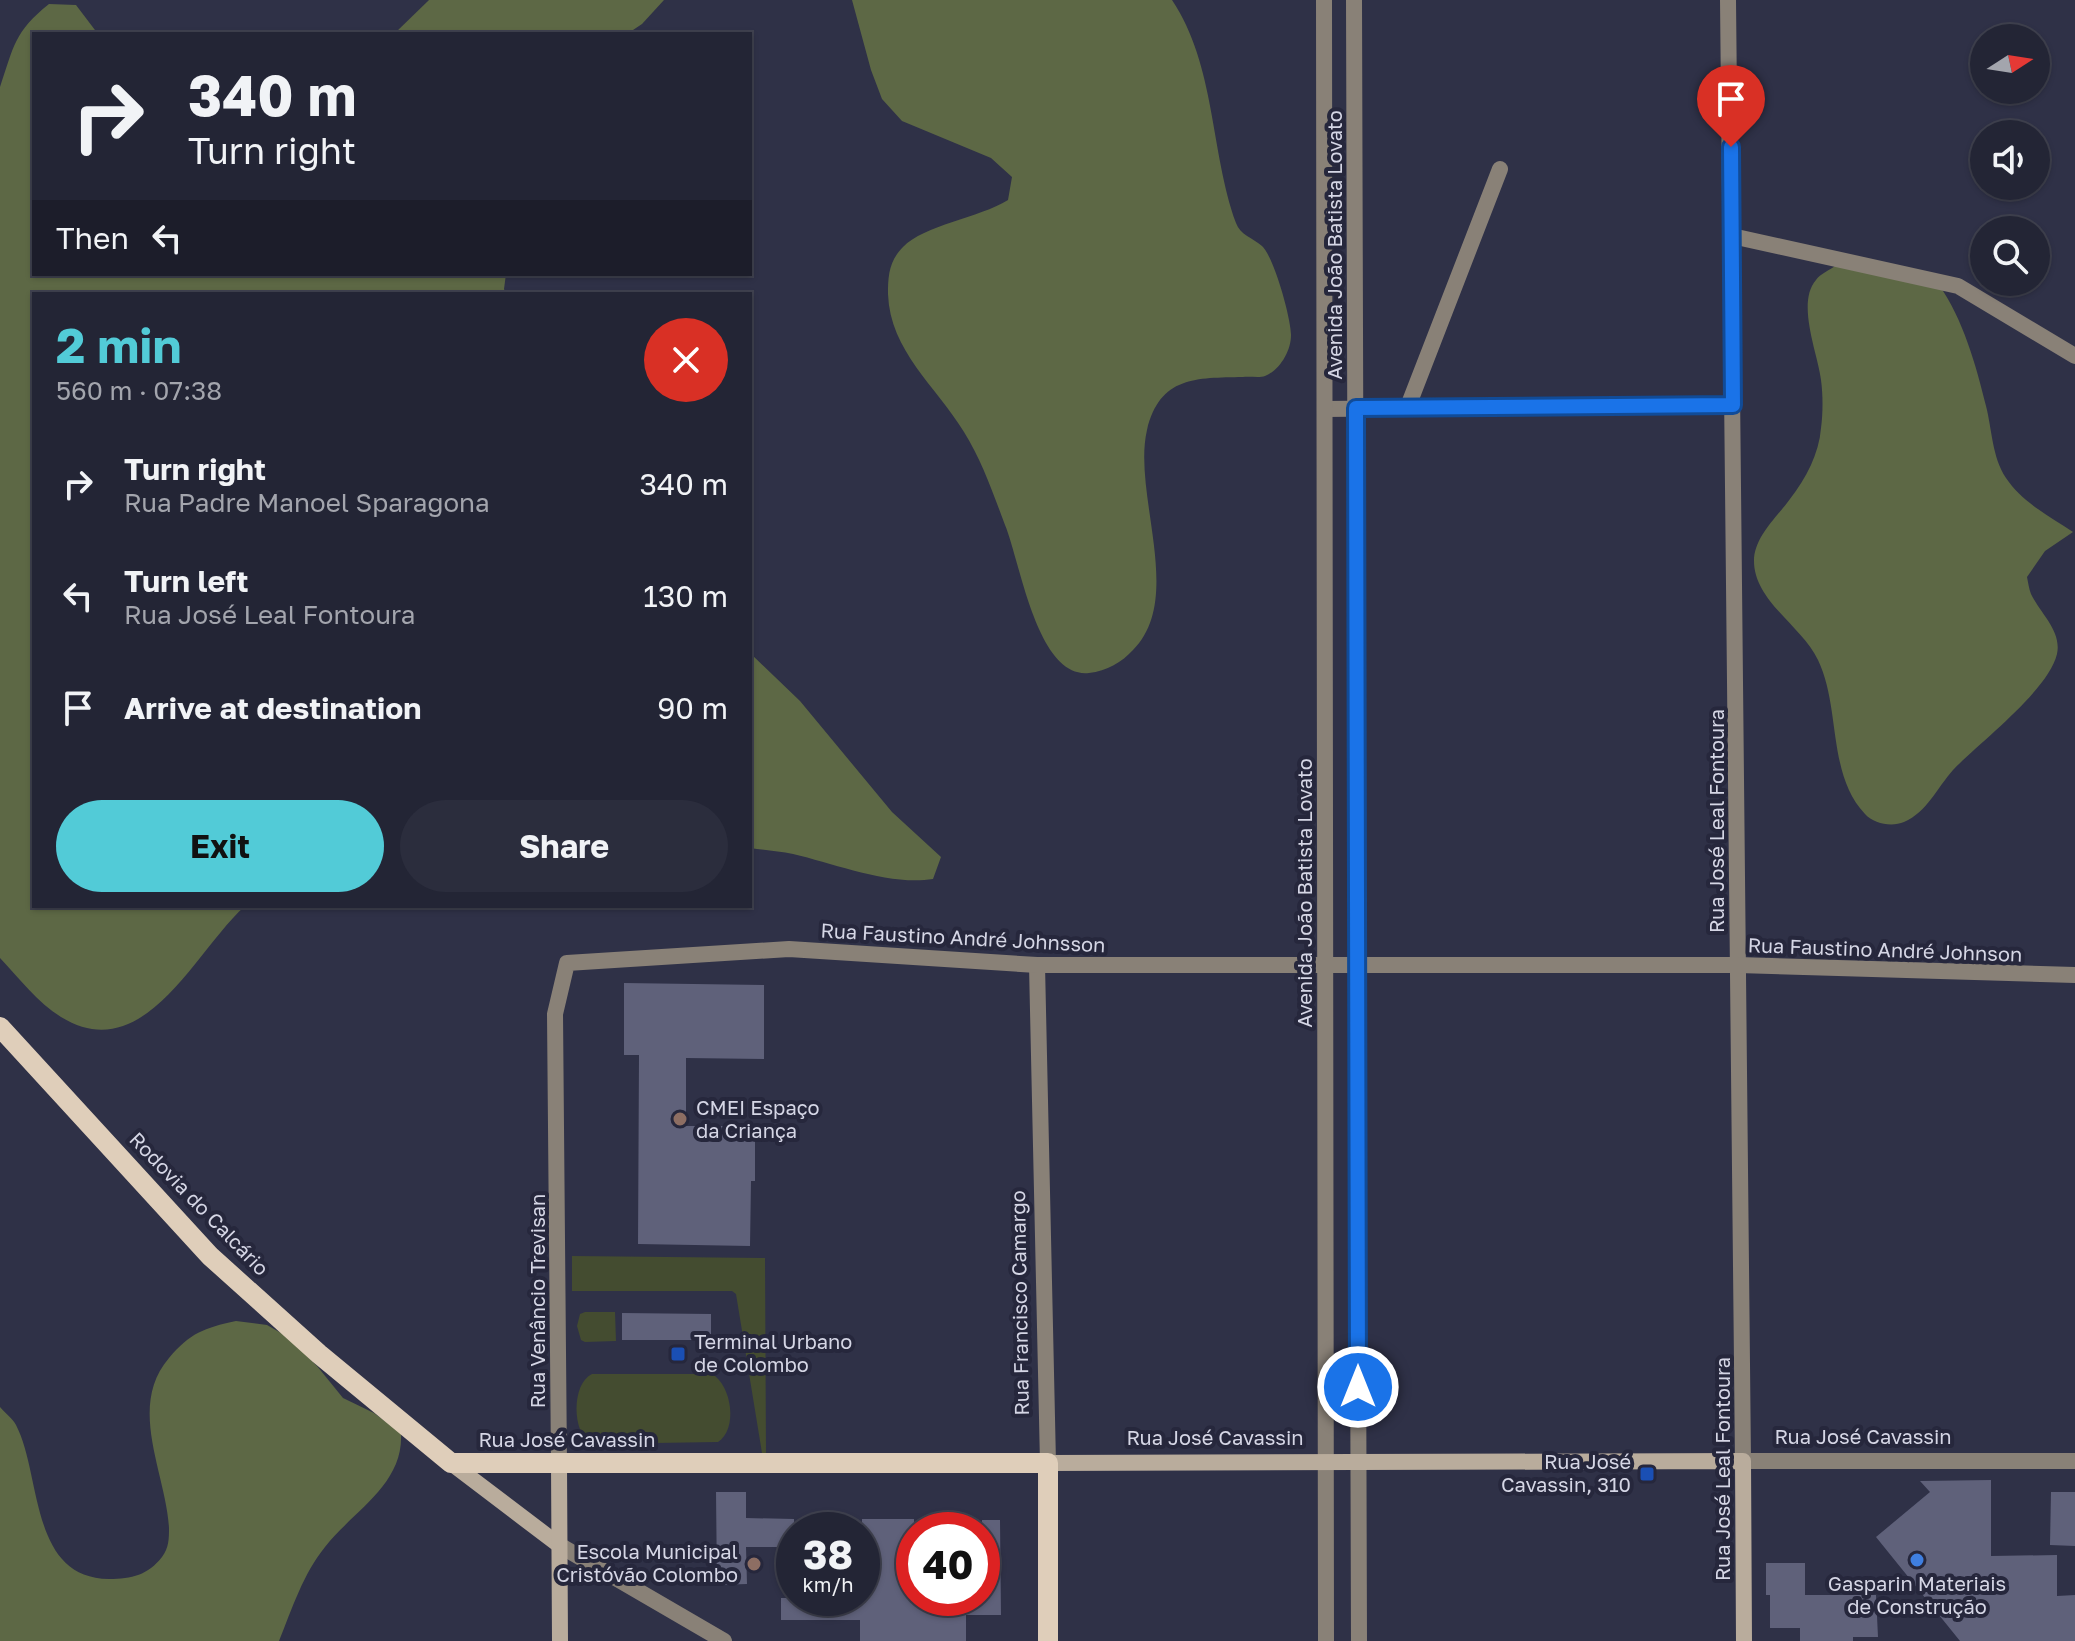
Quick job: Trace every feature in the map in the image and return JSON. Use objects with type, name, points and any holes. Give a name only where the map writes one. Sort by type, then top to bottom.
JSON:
[{"type":"main road","name":"Rodovia do Calcário","points":[[0,1027],[210,1256],[319,1354],[451,1463]]},
{"type":"main road","name":"Rua José Cavassin","points":[[451,1463],[1743,1461]]},
{"type":"main road","name":"Rua José Leal Fontoura","points":[[1743,1461],[1744,1641]]},
{"type":"main road","points":[[451,1463],[559,1545]]},
{"type":"main road","name":"Rua Francisco Camargo","points":[[1048,1463],[1048,1641]]},
{"type":"main road","name":"Rua Venâncio Trevisan","points":[[559,1464],[560,1641]]},
{"type":"street","name":"Avenida João Batista Lovato","points":[[1324,0],[1326,1641]]},
{"type":"street","name":"Avenida João Batista Lovato","points":[[1354,0],[1359,1641]]},
{"type":"street","name":"Rua José Leal Fontoura","points":[[1728,0],[1743,1461]]},
{"type":"street","points":[[1407,409],[1500,169]]},
{"type":"street","points":[[1732,236],[1958,286],[2075,356]]},
{"type":"street","points":[[1325,409],[1733,405]]},
{"type":"street","name":"Rua Faustino André Johnsson","points":[[567,963],[789,949],[1037,965],[1357,965]]},
{"type":"street","name":"Rua Venâncio Trevisan","points":[[559,1464],[555,1014],[567,963]]},
{"type":"street","name":"Rua Francisco Camargo","points":[[1037,965],[1048,1463]]},
{"type":"street","name":"Rua Faustino André Johnson","points":[[1357,965],[1738,965],[2075,975]]},
{"type":"street","points":[[1326,1362],[1358,1361]]},
{"type":"street","name":"Rua José Cavassin","points":[[1743,1461],[2075,1461]]},
{"type":"street","points":[[559,1545],[724,1641]]},
{"type":"green space","points":[[429,0],[664,0],[630,32],[396,32]]},
{"type":"green space","points":[[852,0],[1172,0],[1197,53],[1236,223],[1262,246],[1272,262],[1291,335],[1287,353],[1280,365],[1265,376],[1210,378],[1182,384],[1161,399],[1153,412],[1144,456],[1154,544],[1155,603],[1148,628],[1133,650],[1108,668],[1089,673],[1071,670],[1056,657],[1044,638],[1033,615],[987,477],[964,432],[906,351],[891,314],[889,275],[892,263],[903,247],[924,233],[1008,200],[1012,177],[991,158],[902,121],[882,99]]},
{"type":"green space","points":[[49,4],[76,5],[96,32],[32,32],[32,276],[506,276],[505,292],[32,292],[32,908],[243,908],[165,998],[142,1016],[118,1028],[91,1029],[61,1017],[0,958],[0,87],[12,50],[37,14]]},
{"type":"green space","points":[[1835,266],[1939,285],[1968,343],[2001,470],[2012,487],[2028,501],[2073,532],[2045,551],[2027,577],[2031,594],[2056,638],[2057,654],[2051,668],[2027,700],[1953,770],[1919,812],[1904,822],[1894,824],[1883,824],[1869,817],[1853,798],[1839,760],[1830,699],[1818,660],[1762,589],[1754,561],[1762,536],[1801,483],[1818,447],[1822,392],[1808,302],[1816,280]]},
{"type":"green space","points":[[752,655],[800,701],[892,812],[941,857],[933,879],[916,880],[881,877],[793,854],[752,848]]},
{"type":"green space","points":[[572,1256],[765,1258],[766,1453],[762,1453],[736,1294],[732,1291],[572,1291]]},
{"type":"green space","points":[[615,1312],[616,1341],[581,1340],[577,1326],[580,1314]]},
{"type":"green space","points":[[236,1321],[267,1325],[288,1337],[343,1398],[374,1413],[401,1433],[400,1451],[386,1482],[317,1557],[279,1641],[0,1641],[0,1407],[16,1425],[42,1520],[51,1543],[64,1562],[83,1574],[109,1579],[139,1575],[162,1557],[169,1539],[150,1419],[151,1398],[157,1377],[169,1358],[191,1337],[206,1329]]},
{"type":"green space","points":[[592,1374],[712,1374],[728,1397],[728,1428],[718,1442],[591,1444],[580,1430],[576,1409],[580,1388]]},
{"type":"building","points":[[624,983],[764,985],[764,1059],[686,1058],[686,1126],[755,1126],[750,1246],[638,1244],[639,1055],[624,1055]]},
{"type":"building","points":[[622,1313],[711,1314],[711,1340],[622,1340]]},
{"type":"building","points":[[1991,1480],[1991,1556],[2057,1555],[2057,1596],[2075,1595],[2075,1641],[1960,1641],[1876,1537],[1930,1492],[1920,1481]]},
{"type":"building","points":[[716,1492],[746,1492],[746,1518],[776,1519],[776,1547],[746,1547],[747,1584],[717,1585]]},
{"type":"building","points":[[2051,1492],[2075,1492],[2075,1546],[2050,1545]]},
{"type":"building","points":[[880,1519],[896,1519],[896,1616],[966,1616],[966,1641],[860,1641],[860,1620],[781,1620],[781,1616],[880,1616]]},
{"type":"building","points":[[1000,1520],[1001,1615],[1000,1615]]},
{"type":"building","points":[[1766,1563],[1805,1563],[1805,1595],[1876,1595],[1878,1637],[1853,1637],[1853,1641],[1800,1641],[1800,1628],[1770,1628]]},
{"type":"place","name":"CMEI Espaço da Criança","points":[[680,1119]]},
{"type":"place","name":"Terminal Urbano de Colombo","points":[[678,1354]]},
{"type":"place","name":"Rua José Cavassin, 310","points":[[1647,1474]]},
{"type":"place","name":"Gasparin Materiais de Construção","points":[[1917,1560]]},
{"type":"place","name":"Escola Municipal Cristóvão Colombo","points":[[754,1564]]},
{"type":"route","points":[[1358,1387],[1356,408],[1733,405],[1731,147]]}]
